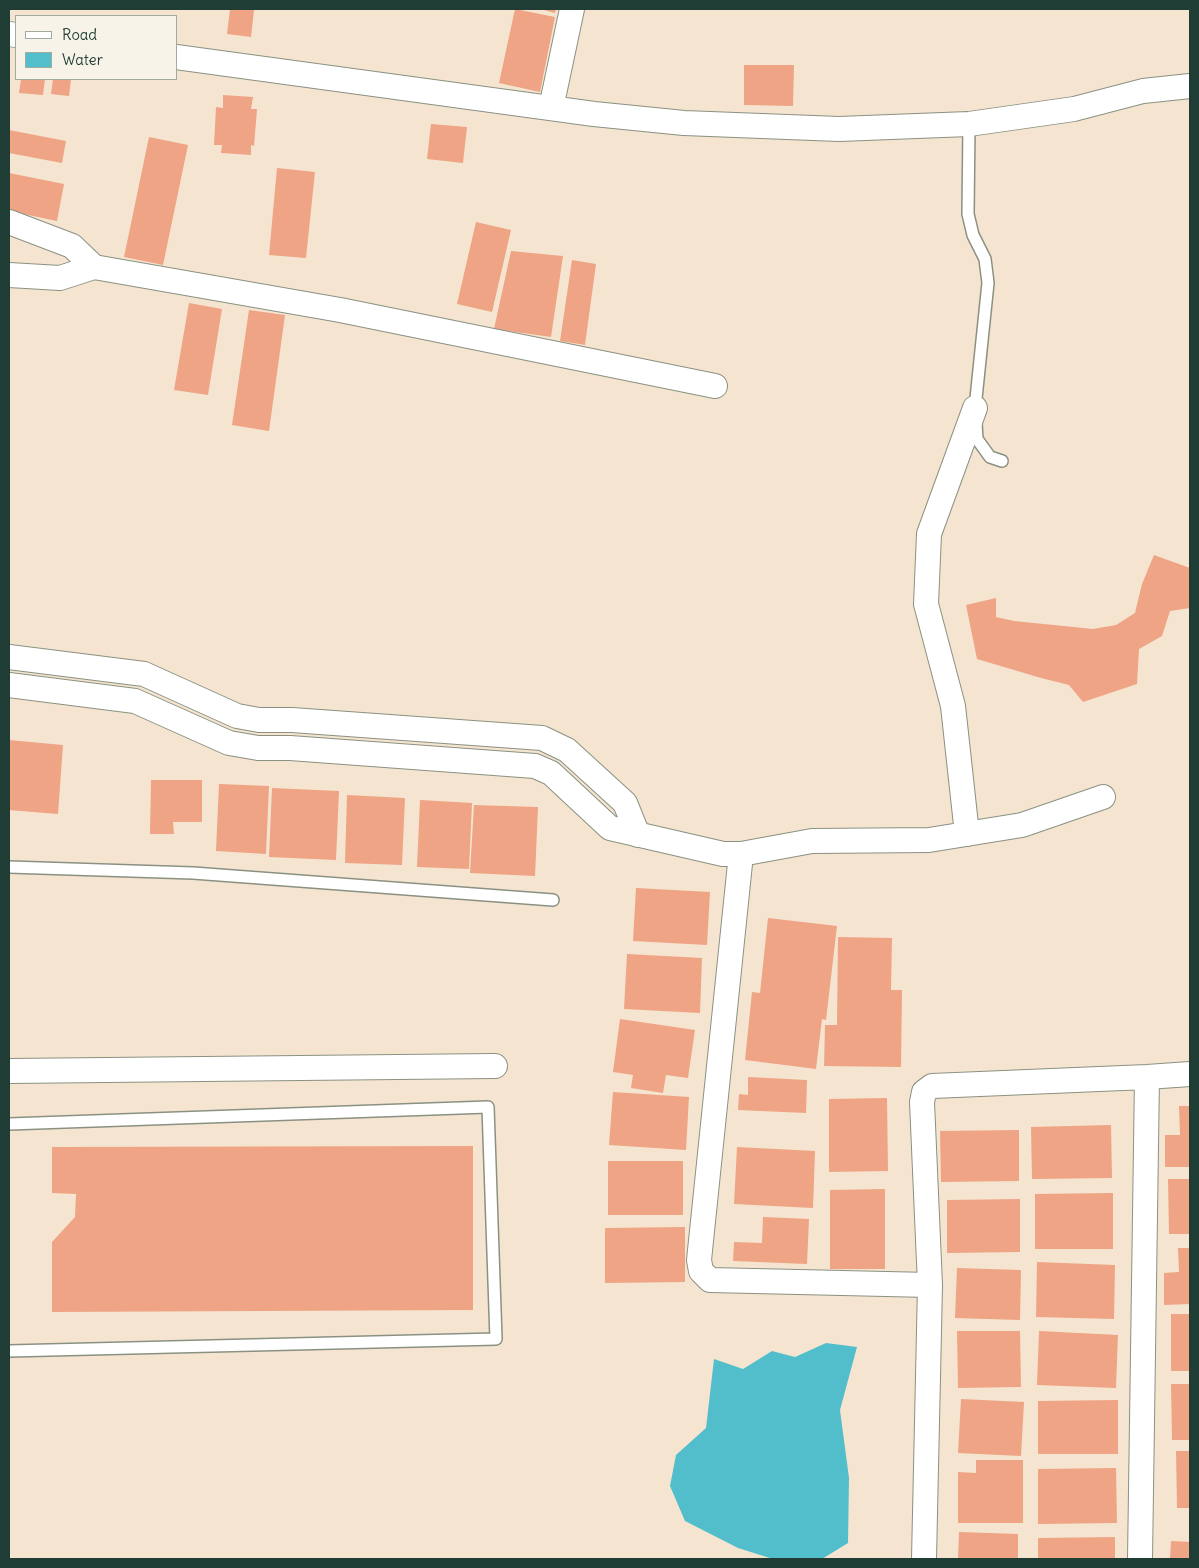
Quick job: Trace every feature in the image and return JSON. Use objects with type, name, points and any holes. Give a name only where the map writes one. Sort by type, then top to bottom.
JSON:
[{"type":"street","points":[[551,108],[572,9]]},
{"type":"street","points":[[178,57],[551,108],[684,123],[839,129],[969,124],[1074,108],[1143,91],[1190,86]]},
{"type":"street","points":[[9,222],[72,246],[94,267]]},
{"type":"street","points":[[9,275],[60,278],[94,267],[340,310],[715,386]]},
{"type":"street","points":[[966,834],[954,706],[926,604],[929,534],[975,408]]},
{"type":"street","points":[[9,657],[144,674],[237,716],[259,720],[292,720],[542,738],[567,750],[625,803],[638,835]]},
{"type":"street","points":[[9,684],[118,697],[135,701],[228,743],[258,748],[290,748],[535,766],[551,773],[610,828],[710,852],[740,854],[812,841],[929,840],[1022,825],[1103,797]]},
{"type":"street","points":[[258,748],[259,720]]},
{"type":"street","points":[[740,854],[699,1260],[701,1271],[710,1280],[930,1284]]},
{"type":"street","points":[[9,1070],[495,1066]]},
{"type":"street","points":[[924,1559],[930,1284],[922,1102],[924,1092],[932,1086],[1147,1078],[1190,1074]]},
{"type":"street","points":[[1140,1559],[1147,1078]]},
{"type":"lane","points":[[969,124],[968,214],[973,235],[985,259],[988,283],[975,408],[977,439],[990,456],[1002,461]]},
{"type":"lane","points":[[9,867],[194,873],[553,900]]},
{"type":"lane","points":[[9,1124],[488,1106],[496,1339],[9,1351]]},
{"type":"water","points":[[826,1343],[857,1347],[840,1410],[849,1478],[848,1543],[822,1559],[773,1559],[738,1548],[685,1521],[670,1486],[676,1455],[706,1428],[714,1359],[743,1369],[772,1351],[795,1357]]},
{"type":"building","points":[[230,9],[254,10],[251,37],[227,34]]},
{"type":"building","points":[[515,9],[555,17],[540,92],[499,83]]},
{"type":"building","points":[[540,9],[556,9],[555,13]]},
{"type":"building","points":[[744,65],[794,65],[793,106],[744,105]]},
{"type":"building","points":[[21,80],[45,80],[43,95],[19,93]]},
{"type":"building","points":[[53,80],[71,80],[69,96],[51,94]]},
{"type":"building","points":[[223,95],[253,97],[251,109],[257,109],[254,146],[251,145],[251,155],[221,153],[222,145],[214,145],[216,107],[223,108]]},
{"type":"building","points":[[431,124],[467,127],[463,163],[427,159]]},
{"type":"building","points":[[9,130],[66,141],[62,163],[9,153]]},
{"type":"building","points":[[149,137],[188,145],[163,265],[124,257]]},
{"type":"building","points":[[277,168],[315,172],[306,258],[269,255]]},
{"type":"building","points":[[9,173],[64,184],[57,221],[9,211]]},
{"type":"building","points":[[476,222],[511,230],[492,312],[457,304]]},
{"type":"building","points":[[511,251],[563,256],[551,337],[494,329]]},
{"type":"building","points":[[572,260],[596,264],[585,345],[560,341]]},
{"type":"building","points":[[189,303],[222,309],[208,395],[174,390]]},
{"type":"building","points":[[249,310],[285,315],[269,431],[232,425]]},
{"type":"building","points":[[1154,555],[1190,568],[1190,608],[1170,611],[1162,636],[1139,649],[1137,684],[1083,702],[1069,685],[977,659],[966,605],[996,598],[996,617],[1014,621],[1093,629],[1116,625],[1135,613],[1142,584]]},
{"type":"building","points":[[9,740],[63,745],[58,814],[9,810]]},
{"type":"building","points":[[151,780],[202,780],[202,822],[173,822],[174,834],[150,834]]},
{"type":"building","points":[[219,784],[269,786],[266,854],[216,851]]},
{"type":"building","points":[[272,788],[339,791],[336,860],[269,857]]},
{"type":"building","points":[[347,795],[405,798],[402,865],[345,863]]},
{"type":"building","points":[[420,800],[472,803],[469,869],[417,867]]},
{"type":"building","points":[[474,805],[538,807],[535,876],[470,873]]},
{"type":"building","points":[[636,888],[710,892],[707,945],[633,941]]},
{"type":"building","points":[[768,918],[837,926],[826,1020],[822,1019],[816,1069],[745,1060],[752,992],[760,993]]},
{"type":"building","points":[[838,937],[892,938],[891,990],[902,990],[901,1067],[824,1066],[825,1025],[837,1025]]},
{"type":"building","points":[[627,954],[702,958],[700,1013],[624,1009]]},
{"type":"building","points":[[620,1019],[695,1030],[688,1078],[666,1075],[663,1093],[631,1088],[633,1075],[613,1072]]},
{"type":"building","points":[[748,1077],[807,1080],[806,1113],[738,1110],[739,1094],[748,1095]]},
{"type":"building","points":[[613,1092],[689,1097],[686,1150],[609,1145]]},
{"type":"building","points":[[887,1098],[888,1171],[829,1172],[829,1099]]},
{"type":"building","points":[[1179,1106],[1190,1106],[1190,1167],[1165,1167],[1165,1135],[1180,1135]]},
{"type":"building","points":[[1111,1125],[1112,1178],[1032,1179],[1031,1127]]},
{"type":"building","points":[[1019,1130],[1019,1181],[941,1182],[940,1131]]},
{"type":"building","points":[[473,1146],[473,1310],[52,1312],[52,1242],[75,1217],[76,1194],[52,1193],[52,1147]]},
{"type":"building","points":[[737,1147],[815,1151],[813,1208],[734,1204]]},
{"type":"building","points":[[608,1161],[683,1161],[683,1215],[608,1215]]},
{"type":"building","points":[[1168,1179],[1190,1179],[1190,1234],[1169,1234]]},
{"type":"building","points":[[885,1189],[885,1269],[830,1269],[830,1190]]},
{"type":"building","points":[[1113,1193],[1113,1249],[1035,1249],[1035,1194]]},
{"type":"building","points":[[1020,1199],[1020,1252],[947,1253],[947,1200]]},
{"type":"building","points":[[763,1217],[809,1219],[807,1264],[733,1261],[734,1242],[762,1243]]},
{"type":"building","points":[[685,1227],[685,1282],[605,1283],[605,1228]]},
{"type":"building","points":[[1178,1248],[1190,1248],[1190,1304],[1164,1305],[1164,1273],[1179,1272]]},
{"type":"building","points":[[1037,1262],[1115,1265],[1114,1319],[1036,1317]]},
{"type":"building","points":[[957,1268],[1021,1270],[1020,1320],[955,1318]]},
{"type":"building","points":[[1171,1314],[1190,1314],[1190,1371],[1171,1371]]},
{"type":"building","points":[[957,1331],[1020,1331],[1021,1387],[958,1388]]},
{"type":"building","points":[[1039,1331],[1118,1335],[1116,1388],[1037,1385]]},
{"type":"building","points":[[1171,1384],[1190,1384],[1190,1440],[1172,1440]]},
{"type":"building","points":[[961,1399],[1024,1402],[1021,1456],[958,1453]]},
{"type":"building","points":[[1118,1400],[1118,1454],[1038,1454],[1038,1401]]},
{"type":"building","points":[[1176,1451],[1190,1451],[1190,1508],[1177,1508]]},
{"type":"building","points":[[976,1460],[1023,1460],[1023,1523],[958,1523],[958,1472],[976,1473]]},
{"type":"building","points":[[1116,1468],[1117,1523],[1038,1524],[1038,1469]]},
{"type":"building","points":[[959,1532],[1018,1534],[1018,1559],[958,1559]]},
{"type":"building","points":[[1115,1537],[1115,1559],[1038,1559],[1038,1538]]},
{"type":"building","points":[[1171,1541],[1190,1542],[1190,1559],[1170,1559]]}]
